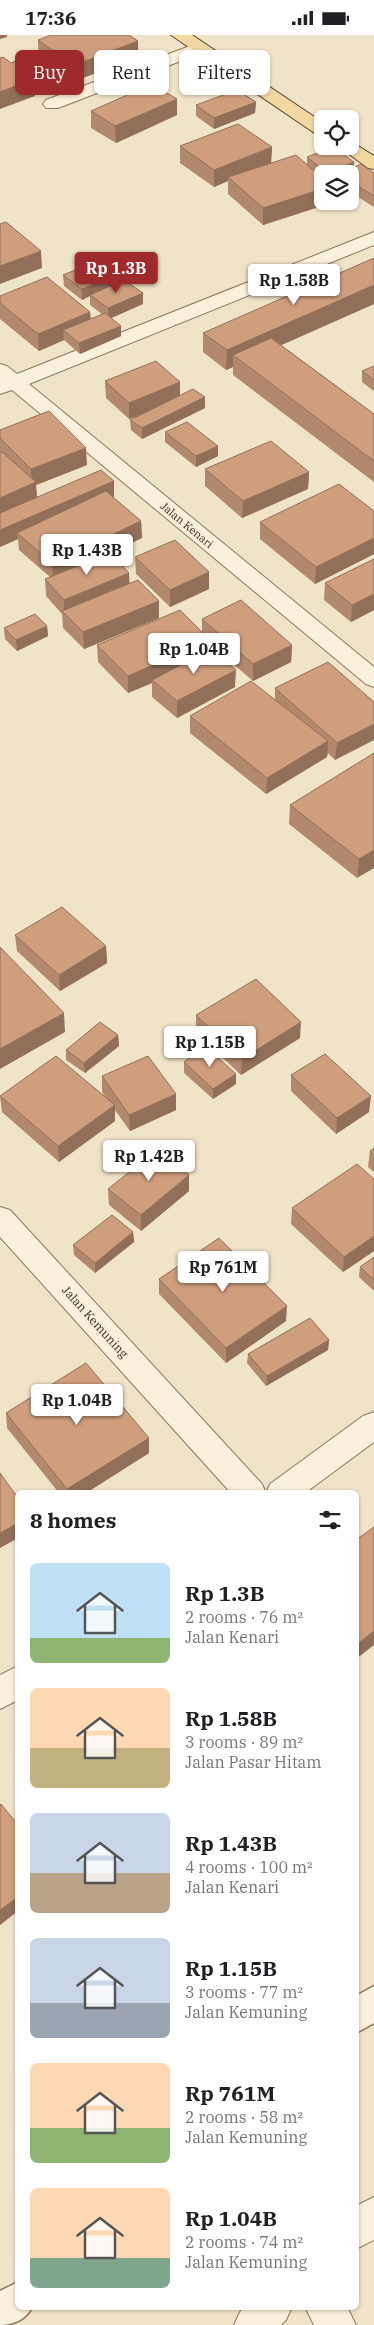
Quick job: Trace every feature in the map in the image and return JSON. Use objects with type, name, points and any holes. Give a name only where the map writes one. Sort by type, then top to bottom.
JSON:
[{"type":"main road","points":[[180,35],[314,125]]},
{"type":"main road","points":[[359,154],[374,164]]},
{"type":"street","points":[[52,104],[198,48]]},
{"type":"street","points":[[13,385],[374,238]]},
{"type":"street","name":"Jalan Kenari","points":[[13,385],[110,472],[374,679]]},
{"type":"street","name":"Jalan Kemuning","points":[[0,1218],[248,1490]]},
{"type":"street","points":[[285,1490],[374,1425]]},
{"type":"street","points":[[0,1694],[15,1683]]},
{"type":"street","points":[[359,2228],[374,2215]]},
{"type":"street","points":[[253,2325],[270,2310]]},
{"type":"street","points":[[326,2310],[337,2325]]},
{"type":"lane","points":[[359,2015],[374,2003]]},
{"type":"lane","points":[[0,2313],[15,2301]]},
{"type":"building","points":[[51,35],[129,35],[138,41],[114,50],[94,50],[94,58],[84,62],[84,50],[52,50],[38,40]]},
{"type":"building","points":[[3,57],[11,63],[15,61],[15,86],[0,92],[0,58]]},
{"type":"building","points":[[169,94],[177,99],[115,126],[91,111],[127,95]]},
{"type":"building","points":[[223,95],[245,95],[256,102],[214,118],[196,105]]},
{"type":"building","points":[[238,124],[272,147],[214,170],[180,146]]},
{"type":"building","points":[[314,154],[344,155],[354,162],[347,165],[317,165],[307,157]]},
{"type":"building","points":[[296,155],[314,171],[314,192],[263,208],[228,177]]},
{"type":"building","points":[[361,164],[374,173],[374,196],[359,187],[359,165]]},
{"type":"building","points":[[6,222],[41,251],[0,266],[0,224]]},
{"type":"building","points":[[107,257],[125,271],[82,289],[63,275]]},
{"type":"building","points":[[374,258],[374,285],[227,350],[203,333]]},
{"type":"building","points":[[47,277],[90,312],[38,334],[0,303],[0,296]]},
{"type":"building","points":[[124,280],[143,293],[108,308],[90,295]]},
{"type":"building","points":[[105,313],[121,326],[79,343],[63,330]]},
{"type":"building","points":[[271,338],[374,414],[374,461],[233,355]]},
{"type":"building","points":[[156,361],[180,382],[129,403],[105,381]]},
{"type":"building","points":[[374,366],[374,380],[362,371]]},
{"type":"building","points":[[193,389],[205,397],[142,428],[130,420]]},
{"type":"building","points":[[49,411],[86,448],[31,469],[0,438],[0,430]]},
{"type":"building","points":[[187,422],[218,446],[196,456],[165,432]]},
{"type":"building","points":[[271,441],[309,472],[243,501],[205,469]]},
{"type":"building","points":[[2,452],[36,482],[0,498],[0,453]]},
{"type":"building","points":[[101,470],[114,481],[0,530],[0,513]]},
{"type":"building","points":[[339,484],[374,511],[374,538],[316,567],[260,522]]},
{"type":"building","points":[[106,491],[141,521],[52,563],[17,533]]},
{"type":"building","points":[[175,540],[209,572],[170,590],[135,557]]},
{"type":"building","points":[[110,553],[129,573],[64,600],[45,579]]},
{"type":"building","points":[[374,559],[374,594],[352,605],[325,583]]},
{"type":"building","points":[[138,580],[159,601],[83,632],[62,611]]},
{"type":"building","points":[[241,600],[292,645],[253,664],[202,619]]},
{"type":"building","points":[[180,610],[210,640],[128,676],[97,645]]},
{"type":"building","points":[[35,614],[47,626],[16,640],[4,628]]},
{"type":"building","points":[[211,649],[236,670],[177,701],[152,680]]},
{"type":"building","points":[[328,662],[374,702],[374,724],[337,743],[275,688]]},
{"type":"building","points":[[251,681],[328,741],[267,778],[190,716]]},
{"type":"building","points":[[374,753],[374,850],[359,859],[290,805]]},
{"type":"building","points":[[62,907],[106,946],[59,975],[15,935]]},
{"type":"building","points":[[0,947],[64,1013],[0,1049]]},
{"type":"building","points":[[256,979],[301,1022],[242,1059],[196,1015]]},
{"type":"building","points":[[100,1022],[118,1035],[84,1063],[66,1050]]},
{"type":"building","points":[[206,1047],[236,1074],[213,1089],[184,1062]]},
{"type":"building","points":[[325,1054],[371,1096],[337,1118],[291,1075]]},
{"type":"building","points":[[56,1056],[115,1105],[58,1146],[0,1096]]},
{"type":"building","points":[[148,1056],[176,1094],[129,1115],[102,1076]]},
{"type":"building","points":[[157,1150],[189,1175],[141,1215],[108,1189]]},
{"type":"building","points":[[357,1164],[374,1179],[374,1236],[344,1257],[292,1208]]},
{"type":"building","points":[[112,1215],[133,1232],[95,1263],[73,1245]]},
{"type":"building","points":[[219,1238],[287,1306],[226,1348],[159,1279]]},
{"type":"building","points":[[374,1257],[374,1280],[360,1267]]},
{"type":"building","points":[[310,1318],[329,1340],[267,1376],[248,1354]]},
{"type":"building","points":[[86,1363],[149,1438],[67,1489],[6,1413]]},
{"type":"building","points":[[0,1473],[15,1494],[15,1525],[0,1533]]},
{"type":"building","points":[[374,1527],[374,1631],[359,1643],[359,1538]]},
{"type":"building","points":[[0,1805],[15,1821],[15,1899],[0,1910]]}]
